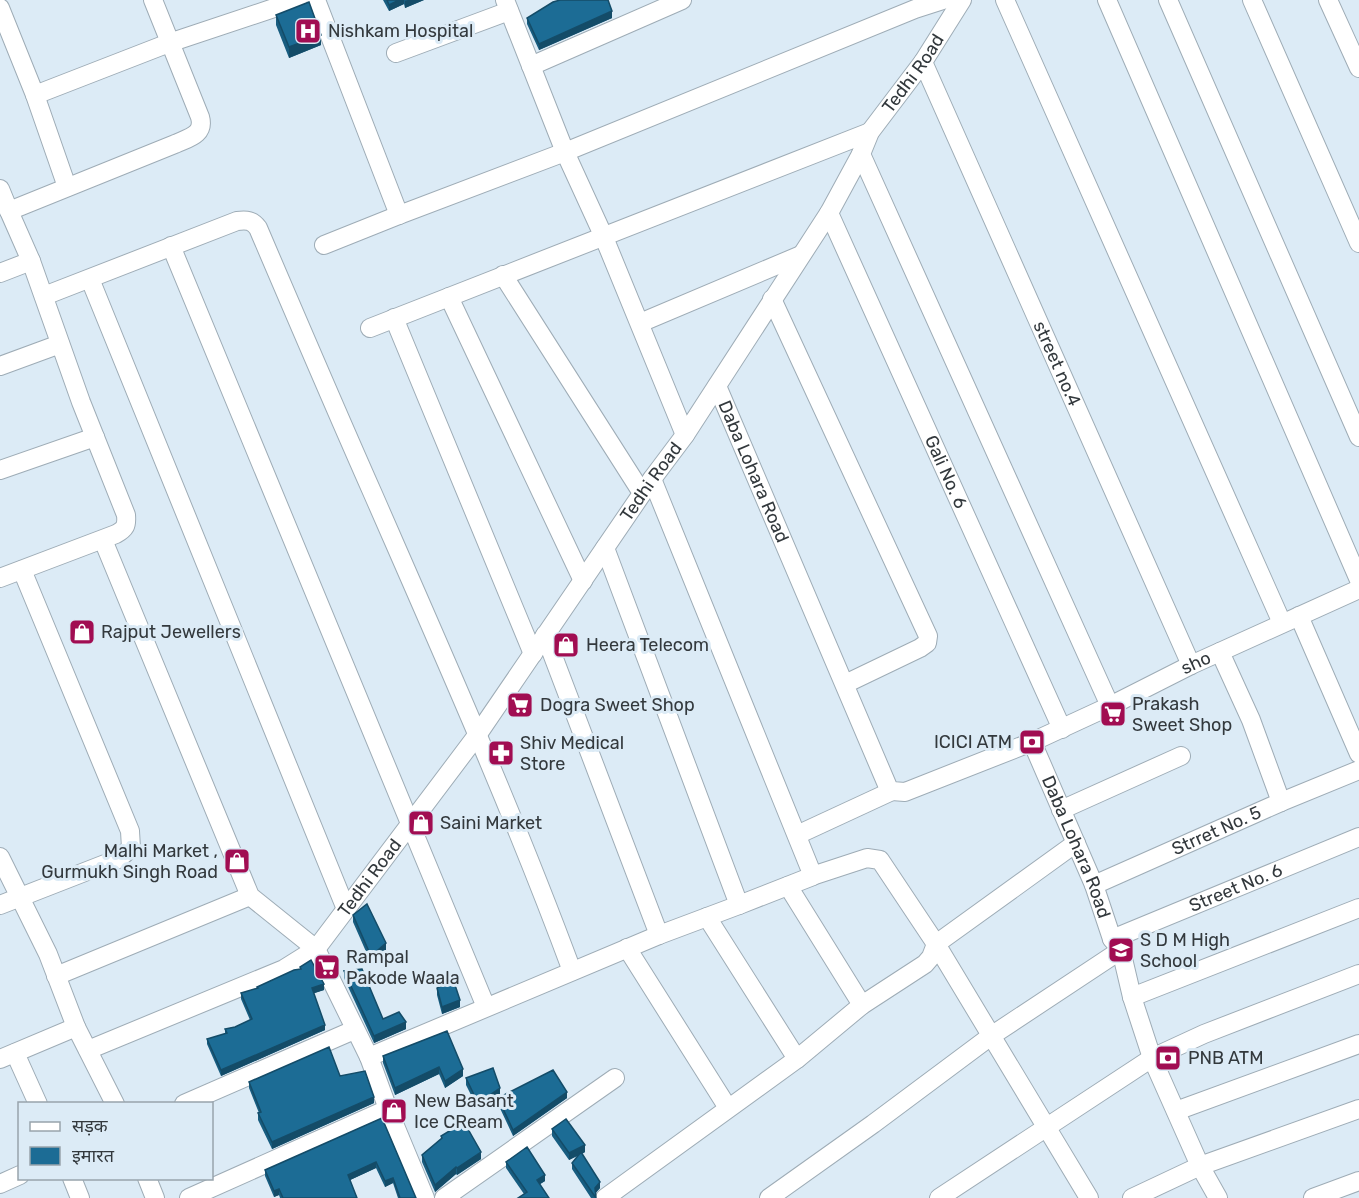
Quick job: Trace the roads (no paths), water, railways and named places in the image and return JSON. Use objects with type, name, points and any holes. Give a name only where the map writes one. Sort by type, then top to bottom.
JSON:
[{"type":"street","points":[[0,2],[6,0]]},
{"type":"street","points":[[9,211],[174,144],[197,134],[200,130],[202,125],[200,117],[153,0]]},
{"type":"street","points":[[35,94],[169,43],[298,0]]},
{"type":"street","points":[[316,0],[399,215]]},
{"type":"street","points":[[531,66],[682,0]]},
{"type":"street","points":[[324,245],[565,152],[915,9],[943,0]]},
{"type":"street","name":"Tedhi Road","points":[[316,949],[478,734],[647,486],[685,435],[829,213],[861,154],[870,132],[923,62],[963,0]]},
{"type":"street","points":[[1005,0],[1282,623]]},
{"type":"street","points":[[1107,0],[1359,580]]},
{"type":"street","points":[[1168,0],[1359,437]]},
{"type":"street","points":[[1252,0],[1359,243]]},
{"type":"street","points":[[1328,0],[1359,68]]},
{"type":"street","points":[[396,52],[507,5],[565,152],[603,235],[685,435]]},
{"type":"street","points":[[0,8],[35,94],[67,188]]},
{"type":"street","name":"street no.4","points":[[923,62],[1191,665]]},
{"type":"street","points":[[370,328],[870,132]]},
{"type":"street","points":[[861,154],[1110,706]]},
{"type":"street","points":[[0,189],[31,261],[60,344],[126,515],[127,524],[124,530],[103,540],[0,578]]},
{"type":"street","name":"Gali No. 6","points":[[829,213],[1062,729]]},
{"type":"street","points":[[44,296],[237,221],[254,222],[478,734],[572,971]]},
{"type":"street","points":[[171,246],[486,1007]]},
{"type":"street","points":[[640,323],[801,255]]},
{"type":"street","points":[[0,273],[31,261]]},
{"type":"street","points":[[503,275],[647,486],[797,836],[813,876],[809,877]]},
{"type":"street","points":[[90,279],[346,909]]},
{"type":"street","points":[[449,297],[583,581]]},
{"type":"street","points":[[772,299],[928,636],[927,643],[920,648],[845,684]]},
{"type":"street","points":[[394,318],[533,654]]},
{"type":"street","points":[[0,366],[60,344]]},
{"type":"street","name":"Daba Lohara Road","points":[[717,386],[892,792]]},
{"type":"street","points":[[0,470],[95,436]]},
{"type":"street","points":[[103,540],[250,896],[316,949],[369,1057],[425,1198]]},
{"type":"street","points":[[605,548],[739,905]]},
{"type":"street","points":[[0,905],[118,859],[131,848],[132,840],[22,570]]},
{"type":"street","name":"sho","points":[[1032,742],[1191,665],[1359,589]]},
{"type":"street","points":[[1299,616],[1359,754]]},
{"type":"street","points":[[545,635],[659,934]]},
{"type":"street","points":[[1220,652],[1251,720],[1281,802]]},
{"type":"street","points":[[797,836],[892,792],[905,792],[1032,742]]},
{"type":"street","name":"Daba Lohara Road","points":[[1032,742],[1117,944],[1152,1058],[1200,1166],[1218,1198]]},
{"type":"street","points":[[1061,810],[1181,756]]},
{"type":"street","name":"Strret No. 5","points":[[1094,885],[1359,770]]},
{"type":"street","name":"Street No. 6","points":[[769,1198],[1117,944],[1359,837]]},
{"type":"street","points":[[605,1198],[797,1059],[862,1005],[925,964],[931,957],[936,944],[1076,843]]},
{"type":"street","points":[[0,857],[57,976],[76,1027],[114,1102]]},
{"type":"street","points":[[369,1057],[659,934],[809,877],[867,858],[880,860],[936,944],[1089,1198]]},
{"type":"street","points":[[788,886],[862,1005]]},
{"type":"street","points":[[57,976],[250,896]]},
{"type":"street","points":[[1132,997],[1359,908]]},
{"type":"street","points":[[707,917],[797,1059]]},
{"type":"street","points":[[627,948],[728,1108]]},
{"type":"street","points":[[88,1050],[284,969],[316,949]]},
{"type":"street","points":[[939,1198],[1152,1058],[1204,1034],[1359,974]]},
{"type":"street","points":[[37,1102],[7,1056],[76,1027]]},
{"type":"street","points":[[188,1102],[354,1030]]},
{"type":"street","points":[[1176,1111],[1359,1044]]},
{"type":"street","points":[[444,1198],[615,1078]]},
{"type":"street","points":[[189,1198],[388,1109]]},
{"type":"street","points":[[1132,1198],[1200,1166],[1359,1109]]},
{"type":"street","points":[[0,1184],[18,1177]]},
{"type":"street","points":[[72,1180],[80,1198]]},
{"type":"street","points":[[147,1180],[155,1198]]},
{"type":"street","points":[[1313,1198],[1359,1181]]},
{"type":"place","name":"Nishkam Hospital","points":[[308,31]]},
{"type":"place","name":"Rajput Jewellers","points":[[82,632]]},
{"type":"place","name":"Heera Telecom","points":[[566,645]]},
{"type":"place","name":"Dogra Sweet Shop","points":[[520,705]]},
{"type":"place","name":"Prakash Sweet Shop","points":[[1113,714]]},
{"type":"place","name":"ICICI ATM","points":[[1032,742]]},
{"type":"place","name":"Shiv Medical Store","points":[[501,753]]},
{"type":"place","name":"Saini Market","points":[[421,823]]},
{"type":"place","name":"Malhi Market , Gurmukh Singh Road","points":[[237,861]]},
{"type":"place","name":"S D M High School","points":[[1121,950]]},
{"type":"place","name":"Rampal Pakode Waala","points":[[327,967]]},
{"type":"place","name":"PNB ATM","points":[[1168,1058]]},
{"type":"place","name":"New Basant Ice CReam","points":[[394,1111]]}]
